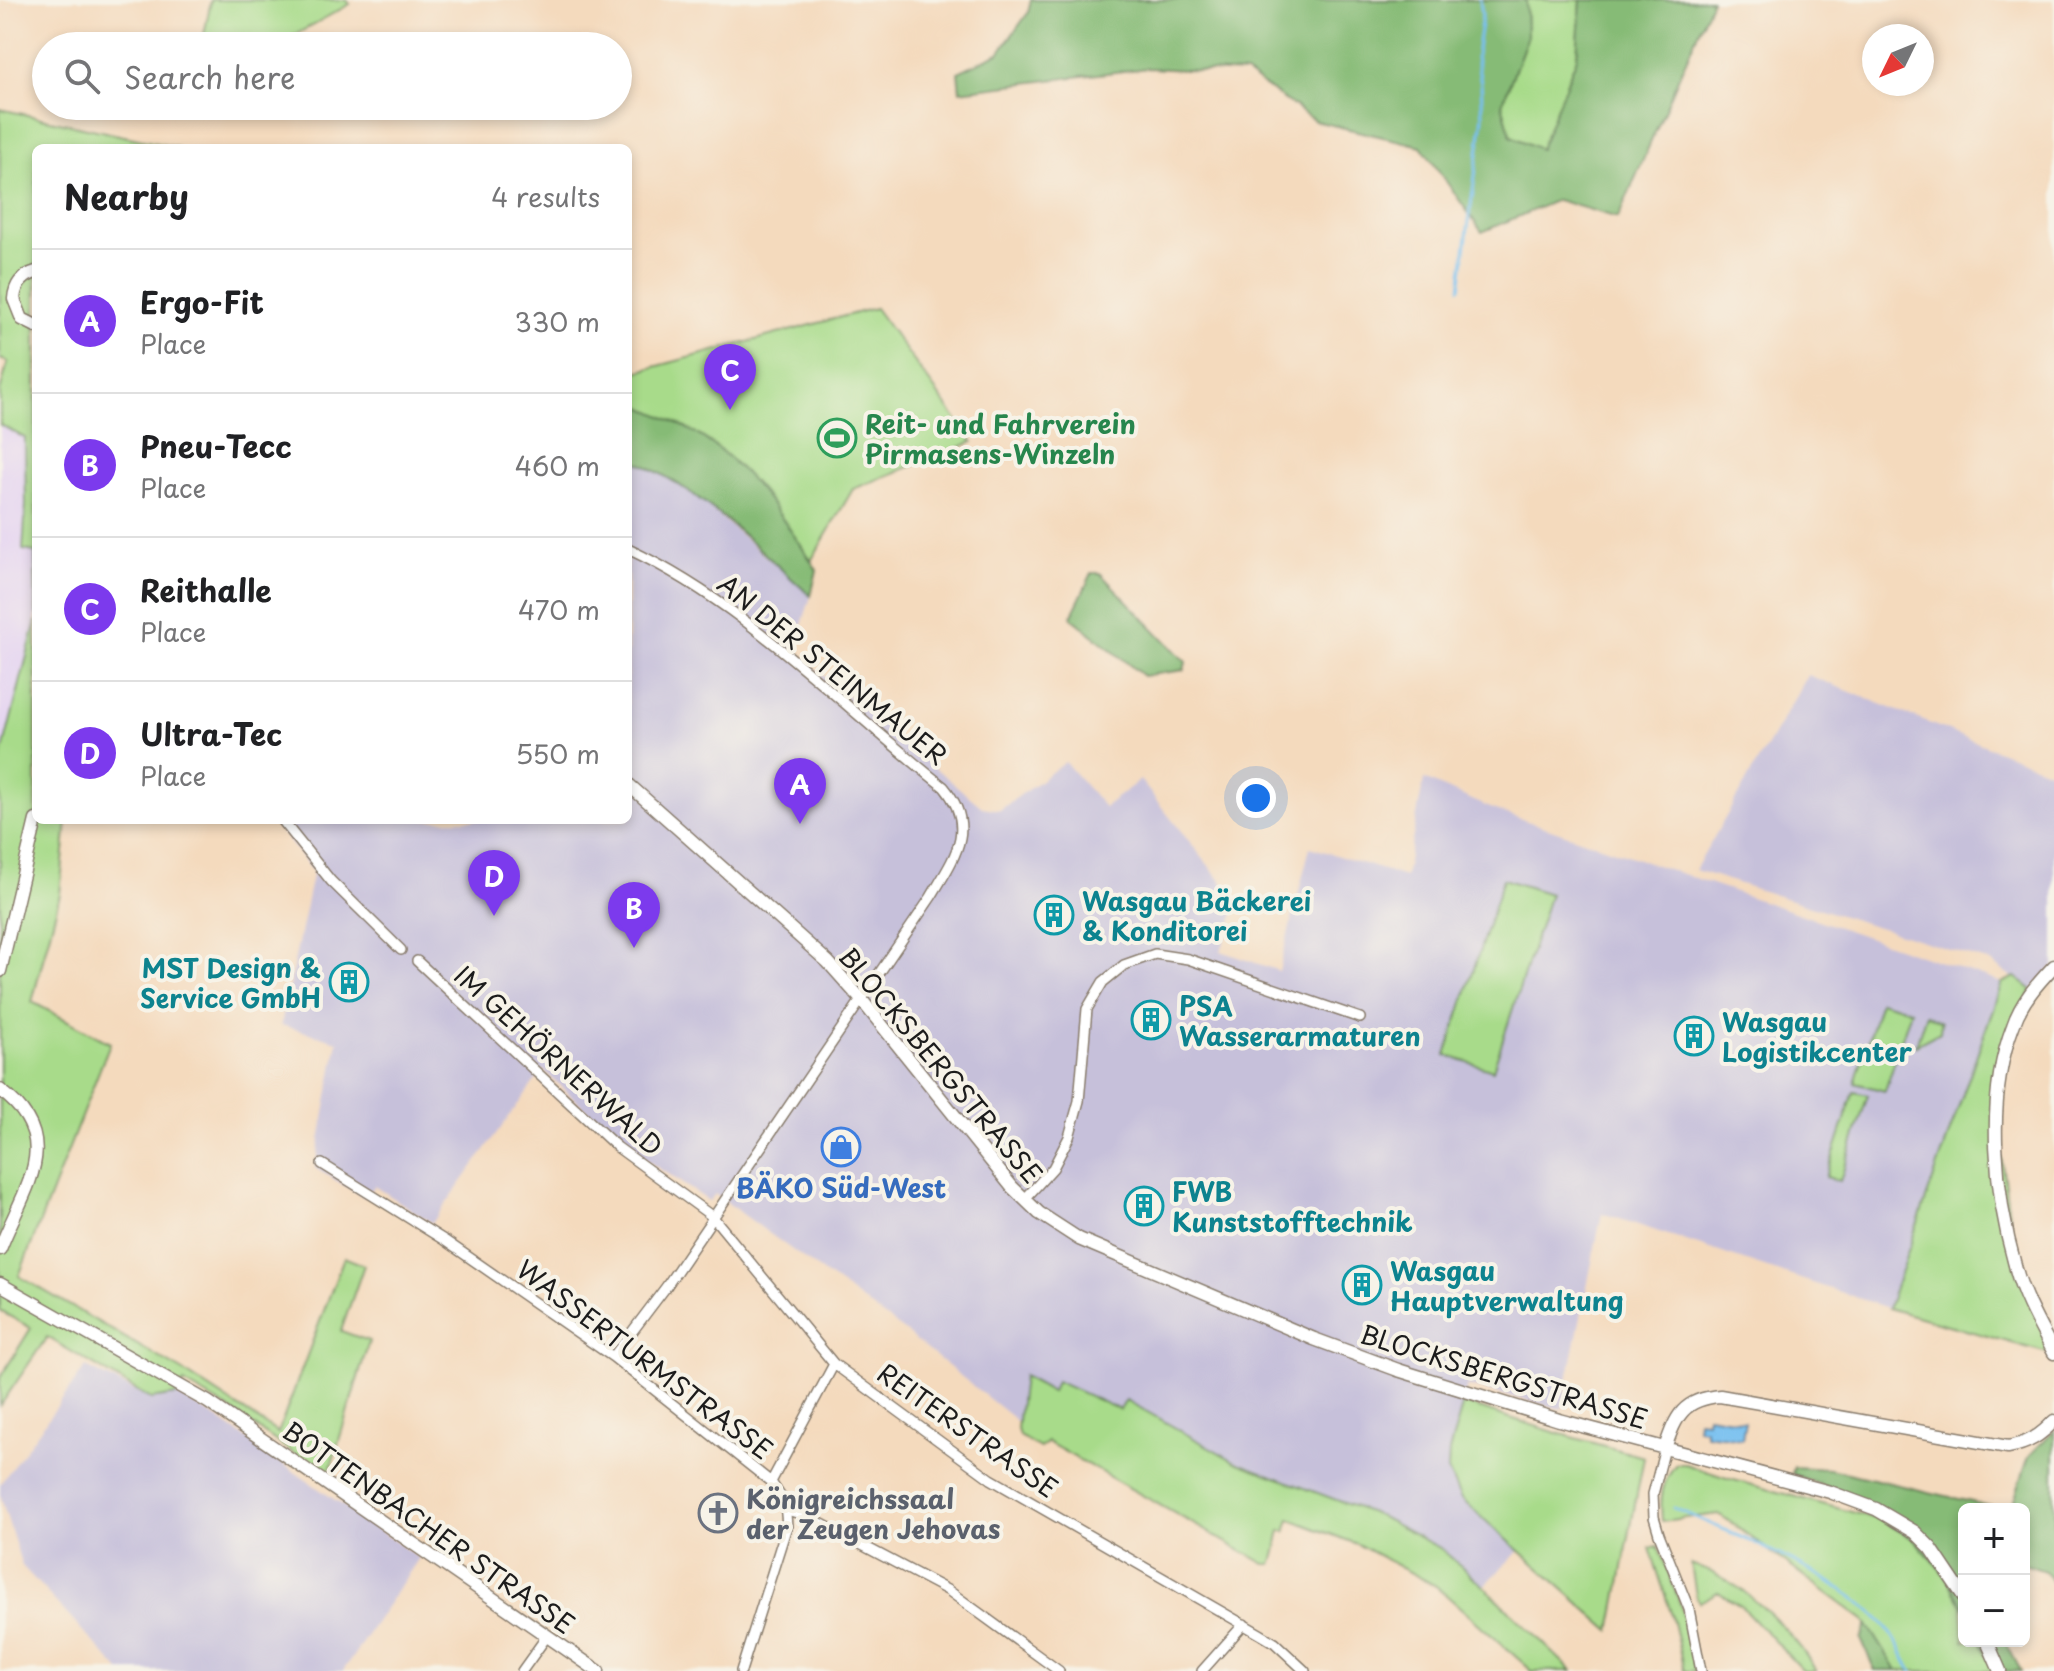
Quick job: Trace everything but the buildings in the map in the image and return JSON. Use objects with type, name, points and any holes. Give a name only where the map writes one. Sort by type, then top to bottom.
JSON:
[{"type":"main road","points":[[32,274],[24,277],[14,292],[18,313],[32,323]]},
{"type":"main road","points":[[0,289],[14,292]]},
{"type":"main road","name":"BLOCKSBERGSTRASSE","points":[[632,788],[802,938],[860,998],[1024,1200],[1055,1225],[1079,1239],[1314,1339],[1502,1404],[1830,1492],[1895,1519],[1931,1548],[1958,1588]]},
{"type":"main road","points":[[0,971],[35,824]]},
{"type":"main road","points":[[2054,966],[2032,990],[2013,1025],[2000,1069],[1996,1118],[2006,1220],[2016,1269],[2024,1293],[2054,1353]]},
{"type":"main road","points":[[0,1247],[28,1189],[36,1160],[35,1139],[28,1119],[2,1093]]},
{"type":"main road","name":"BOTTENBACHER STRASSE","points":[[3,1284],[178,1384],[234,1420],[598,1671]]},
{"type":"main road","points":[[1665,1448],[1682,1410],[1698,1399],[1720,1396],[2008,1447],[2039,1436],[2054,1421]]},
{"type":"main road","points":[[1990,1647],[2000,1671]]},
{"type":"street","name":"AN DER STEINMAUER","points":[[632,551],[711,594],[944,787],[959,809],[962,819],[959,845],[953,857],[931,897],[860,998]]},
{"type":"street","points":[[285,824],[338,888],[401,950]]},
{"type":"street","points":[[1024,1200],[1053,1168],[1069,1137],[1079,1101],[1087,1009],[1103,982],[1124,965],[1155,954],[1188,959],[1360,1018]]},
{"type":"street","name":"IM GEHÖRNERWALD","points":[[417,961],[617,1147],[713,1217]]},
{"type":"street","points":[[613,1357],[666,1287],[860,998]]},
{"type":"street","name":"WASSERTURMSTRASSE","points":[[322,1164],[435,1233],[613,1357],[771,1482],[787,1510]]},
{"type":"street","name":"REITERSTRASSE","points":[[713,1217],[834,1364],[991,1479],[1244,1624],[1275,1643],[1305,1671]]},
{"type":"street","points":[[771,1482],[834,1364]]},
{"type":"street","points":[[1665,1448],[1653,1494],[1654,1517],[1689,1609],[1701,1671]]},
{"type":"street","points":[[741,1671],[787,1526],[787,1510],[807,1516],[949,1591],[1059,1671]]},
{"type":"street","points":[[1202,1671],[1244,1624]]},
{"type":"street","points":[[522,1671],[547,1636]]},
{"type":"shaded area","points":[[0,425],[25,438],[23,550],[32,552],[32,634],[0,762]]},
{"type":"shaded area","points":[[632,460],[660,471],[689,490],[811,596],[794,651],[982,807],[1000,810],[1065,762],[1104,807],[1140,780],[1238,902],[1221,951],[1279,971],[1310,847],[1405,877],[1424,779],[1495,810],[2002,983],[1888,1308],[1602,1213],[1562,1409],[1467,1386],[1449,1452],[1461,1499],[1519,1551],[1484,1586],[1440,1548],[1379,1516],[1238,1463],[1126,1400],[1120,1411],[1056,1382],[1053,1392],[1023,1377],[1018,1422],[908,1334],[715,1194],[709,1201],[631,1150],[543,1070],[432,1223],[375,1186],[364,1197],[315,1168],[338,1041],[281,1025],[313,871],[275,824],[632,824]]},
{"type":"shaded area","points":[[1808,675],[2054,773],[2054,966],[2032,990],[1990,962],[1695,870]]},
{"type":"shaded area","points":[[86,1367],[151,1399],[177,1395],[218,1419],[419,1558],[343,1671],[120,1671],[22,1566],[0,1495],[0,1484]]},
{"type":"green space","points":[[211,0],[347,0],[350,4],[300,32],[205,32]]},
{"type":"green space","points":[[1031,0],[1526,0],[1527,38],[1502,104],[1511,136],[1540,149],[1577,57],[1581,0],[1712,0],[1618,218],[1557,200],[1482,232],[1421,146],[1315,121],[1246,73],[1148,68],[960,91],[958,72],[999,53],[1028,13]]},
{"type":"green space","points":[[1526,0],[1581,0],[1577,57],[1540,149],[1511,136],[1502,104],[1527,38]]},
{"type":"green space","points":[[0,109],[32,116],[32,120],[50,120],[161,144],[32,144],[32,552],[23,550],[25,438],[0,425],[0,392],[8,362],[0,359]]},
{"type":"green space","name":"Reit- und Fahrverein Pirmasens-Winzeln","points":[[875,308],[973,442],[853,489],[811,561],[761,492],[726,455],[692,431],[632,403],[632,373]]},
{"type":"green space","points":[[632,403],[671,420],[714,446],[764,494],[817,570],[811,596],[703,501],[632,460]]},
{"type":"green space","points":[[1092,573],[1100,573],[1186,662],[1184,670],[1143,676],[1071,617]]},
{"type":"green space","points":[[32,637],[32,824],[67,824],[60,894],[32,1002],[110,1043],[19,1276],[189,1375],[278,1433],[344,1257],[364,1265],[341,1331],[369,1341],[328,1477],[232,1411],[184,1383],[177,1395],[151,1399],[47,1337],[0,1406],[0,1378],[31,1328],[0,1311],[0,762]]},
{"type":"green space","points":[[1503,879],[1550,894],[1493,1070],[1446,1055]]},
{"type":"green space","points":[[2015,977],[2032,990],[2013,1025],[1996,1118],[2016,1269],[2054,1355],[1888,1308],[2002,983]]},
{"type":"green space","points":[[1880,1001],[1911,1010],[1885,1091],[1855,1083]]},
{"type":"green space","points":[[1926,1014],[1941,1022],[1940,1032],[1916,1045]]},
{"type":"green space","points":[[1854,1092],[1868,1095],[1840,1181],[1826,1177]]},
{"type":"green space","points":[[1023,1376],[1052,1392],[1056,1381],[1120,1410],[1126,1400],[1238,1463],[1379,1516],[1440,1548],[1572,1671],[1532,1671],[1436,1586],[1357,1544],[1290,1519],[1286,1532],[1281,1530],[1272,1564],[1265,1564],[1047,1442],[1040,1448],[1019,1436],[1017,1429]]},
{"type":"green space","points":[[1463,1403],[1644,1457],[1611,1631],[1461,1499],[1448,1471],[1449,1452]]},
{"type":"green space","points":[[2054,1430],[2054,1585],[2045,1571],[2030,1566],[2030,1503],[2013,1503],[2029,1456]]},
{"type":"green space","points":[[1676,1464],[1685,1464],[1881,1520],[1915,1540],[1944,1574],[1958,1597],[1958,1647],[1983,1647],[1994,1671],[1897,1671],[1865,1621],[1719,1514],[1662,1521],[1661,1505],[1667,1477]]},
{"type":"green space","points":[[1794,1467],[1830,1469],[1976,1503],[1958,1503],[1958,1597],[1941,1569],[1915,1540],[1824,1486],[1792,1474]]},
{"type":"green space","points":[[1658,1546],[1681,1606],[1695,1671],[1684,1671],[1671,1613],[1650,1548]]},
{"type":"green space","points":[[1691,1564],[1721,1577],[1761,1606],[1798,1644],[1816,1671],[1803,1671],[1742,1607],[1718,1592],[1700,1602],[1696,1596]]},
{"type":"green space","points":[[1868,1625],[1897,1671],[1875,1671],[1861,1639]]},
{"type":"green space","points":[[1983,1647],[2008,1647],[2021,1671],[1994,1671]]},
{"type":"water","points":[[1707,1415],[1745,1421],[1742,1439],[1705,1434],[1705,1429],[1697,1428],[1698,1420],[1706,1421]]},
{"type":"waterway","points":[[1460,288],[1483,116],[1476,56],[1482,16],[1480,0]]},
{"type":"waterway","points":[[1674,1508],[1758,1544],[1843,1591],[1887,1628],[1912,1671]]},
{"type":"place","name":"Reithalle","points":[[730,410]]},
{"type":"place","name":"Reit- und Fahrverein Pirmasens-Winzeln","points":[[837,438]]},
{"type":"place","name":"Ergo-Fit","points":[[800,824]]},
{"type":"place","name":"Wasgau Bäckerei & Konditorei","points":[[1054,915]]},
{"type":"place","name":"Ultra-Tec","points":[[494,916]]},
{"type":"place","name":"Pneu-Tecc","points":[[634,948]]},
{"type":"place","name":"MST Design & Service GmbH","points":[[349,982]]},
{"type":"place","name":"PSA Wasserarmaturen","points":[[1151,1020]]},
{"type":"place","name":"Wasgau Logistikcenter","points":[[1694,1036]]},
{"type":"place","name":"BÄKO Süd-West","points":[[841,1147]]},
{"type":"place","name":"FWB Kunststofftechnik","points":[[1144,1206]]},
{"type":"place","name":"Wasgau Hauptverwaltung","points":[[1362,1285]]},
{"type":"place","name":"Königreichssaal der Zeugen Jehovas","points":[[718,1513]]}]
